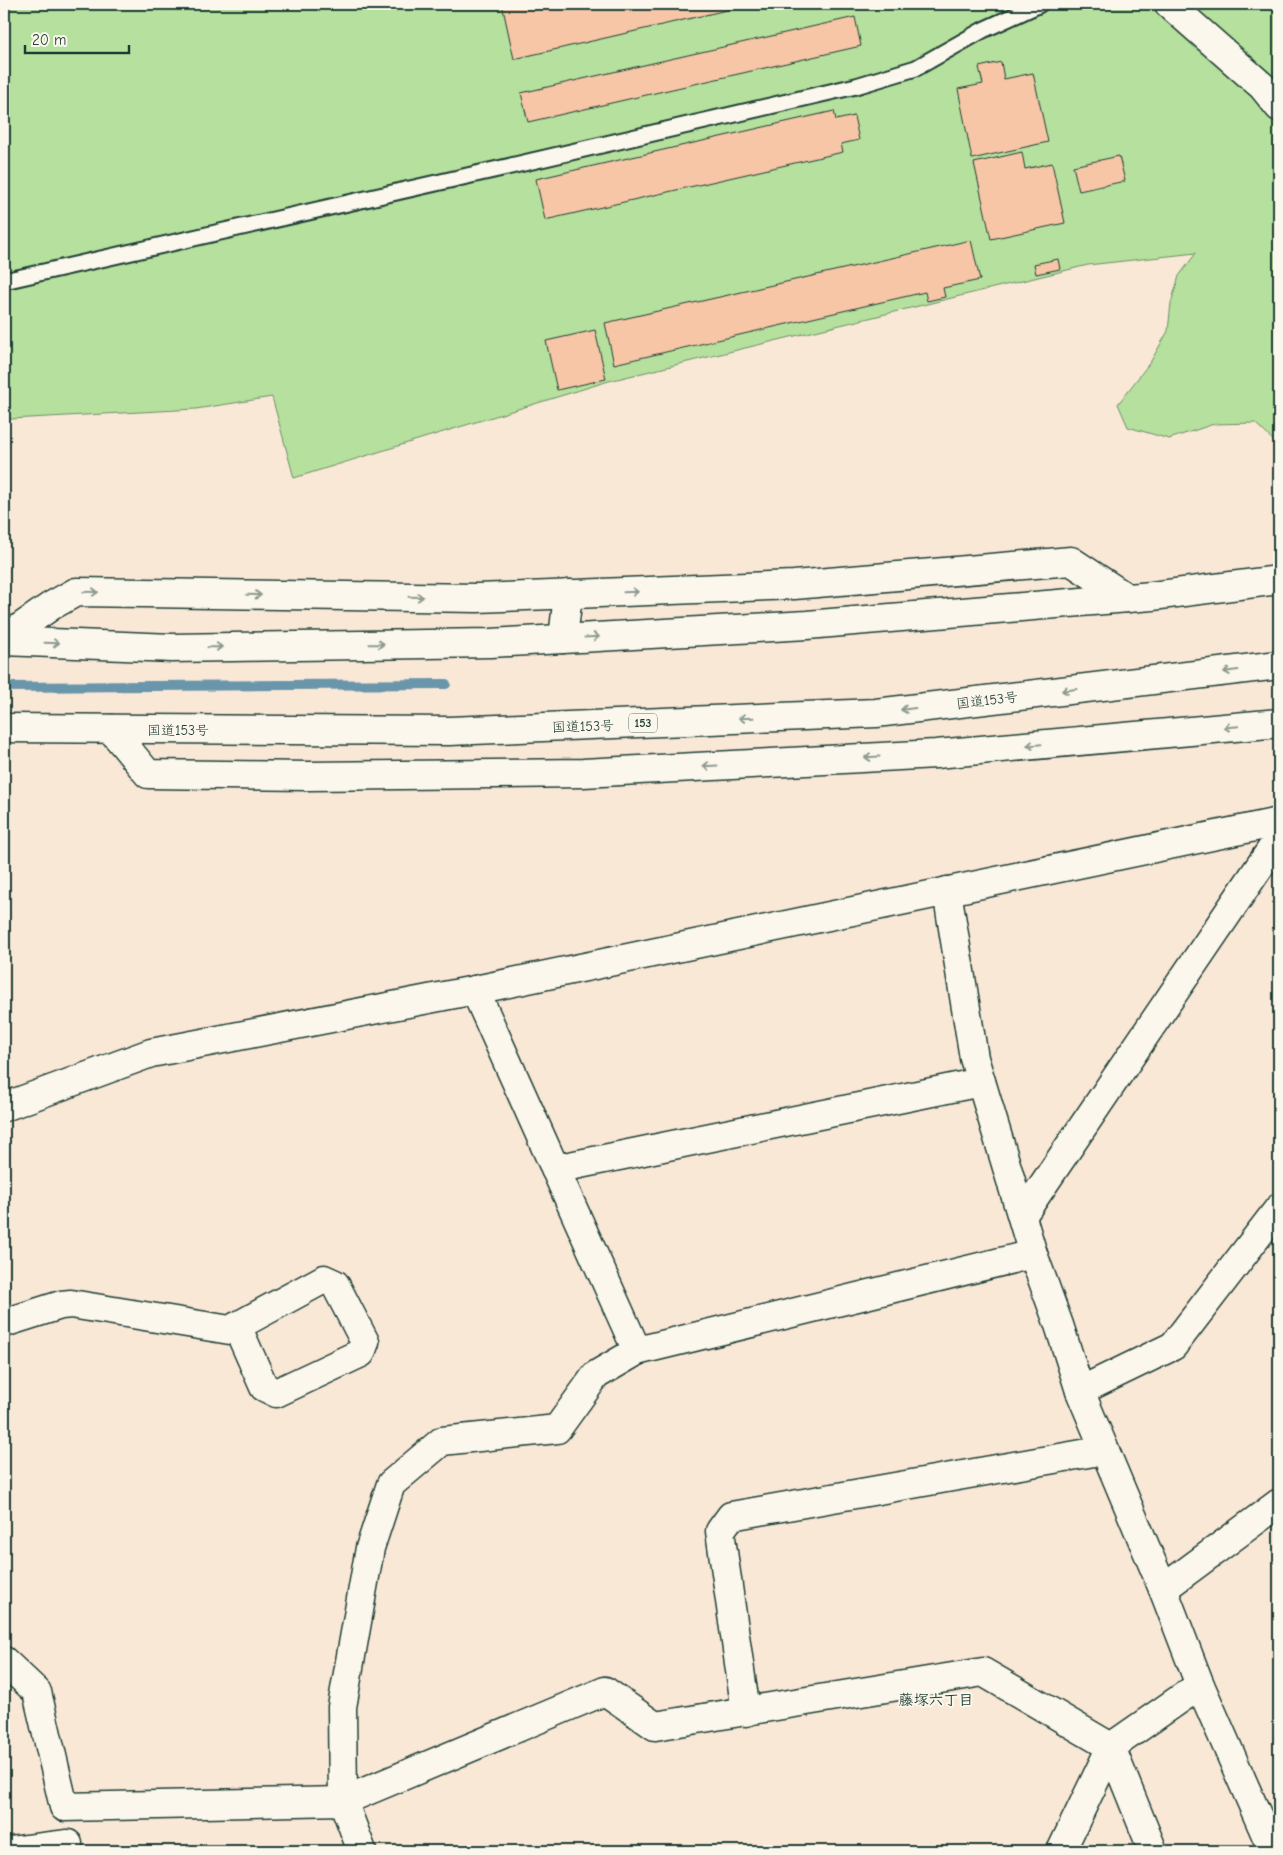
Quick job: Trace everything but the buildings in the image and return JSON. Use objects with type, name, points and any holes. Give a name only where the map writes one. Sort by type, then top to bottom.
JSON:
[{"type":"main road","points":[[1168,4],[1262,86],[1279,107]]},
{"type":"main road","points":[[4,640],[51,606],[76,592],[477,598],[794,585],[1071,561],[1127,598]]},
{"type":"main road","points":[[4,640],[172,648],[491,643],[807,625],[1127,598],[1279,580]]},
{"type":"main road","points":[[563,639],[568,594]]},
{"type":"main road","name":"国道153号","points":[[4,728],[449,731],[876,713],[1279,665]]},
{"type":"main road","points":[[112,730],[148,774],[308,776],[583,773],[906,755],[1279,723]]},
{"type":"main road","points":[[4,1106],[151,1053],[475,990],[1279,822]]},
{"type":"main road","points":[[1022,1216],[1279,838]]},
{"type":"main road","points":[[947,891],[974,1058],[1033,1254],[1059,1325],[1080,1391],[1163,1589],[1200,1685],[1273,1851]]},
{"type":"main road","points":[[475,990],[637,1350]]},
{"type":"main road","points":[[556,1170],[981,1082]]},
{"type":"main road","points":[[1080,1391],[1173,1346],[1279,1208]]},
{"type":"main road","points":[[362,1851],[343,1801],[342,1706],[370,1548],[391,1484],[442,1441],[557,1429],[596,1375],[637,1350],[1033,1254]]},
{"type":"main road","points":[[4,1324],[61,1305],[71,1304],[230,1330],[237,1326],[324,1279],[336,1284],[364,1342],[361,1354],[276,1393],[264,1387],[237,1326]]},
{"type":"main road","points":[[746,1712],[720,1531],[731,1516],[1105,1450]]},
{"type":"main road","points":[[1163,1589],[1279,1503]]},
{"type":"main road","points":[[4,1661],[37,1692],[64,1807],[69,1848],[11,1851]]},
{"type":"main road","points":[[64,1807],[343,1801],[605,1691],[655,1726],[983,1672],[1111,1747],[1153,1851]]},
{"type":"main road","points":[[1061,1851],[1111,1747],[1200,1685]]},
{"type":"lane","points":[[4,281],[498,170],[856,86],[916,68],[983,30],[1040,4]]},
{"type":"green space","points":[[4,4],[1279,4],[1279,446],[1255,423],[1214,424],[1169,439],[1128,427],[1118,404],[1151,361],[1168,331],[1171,303],[1179,276],[1196,253],[1088,265],[609,381],[294,478],[272,397],[196,409],[11,419],[4,421]]},
{"type":"waterway","points":[[4,687],[446,684]]},
{"type":"district","name":"藤塚六丁目","points":[[936,1700]]}]
